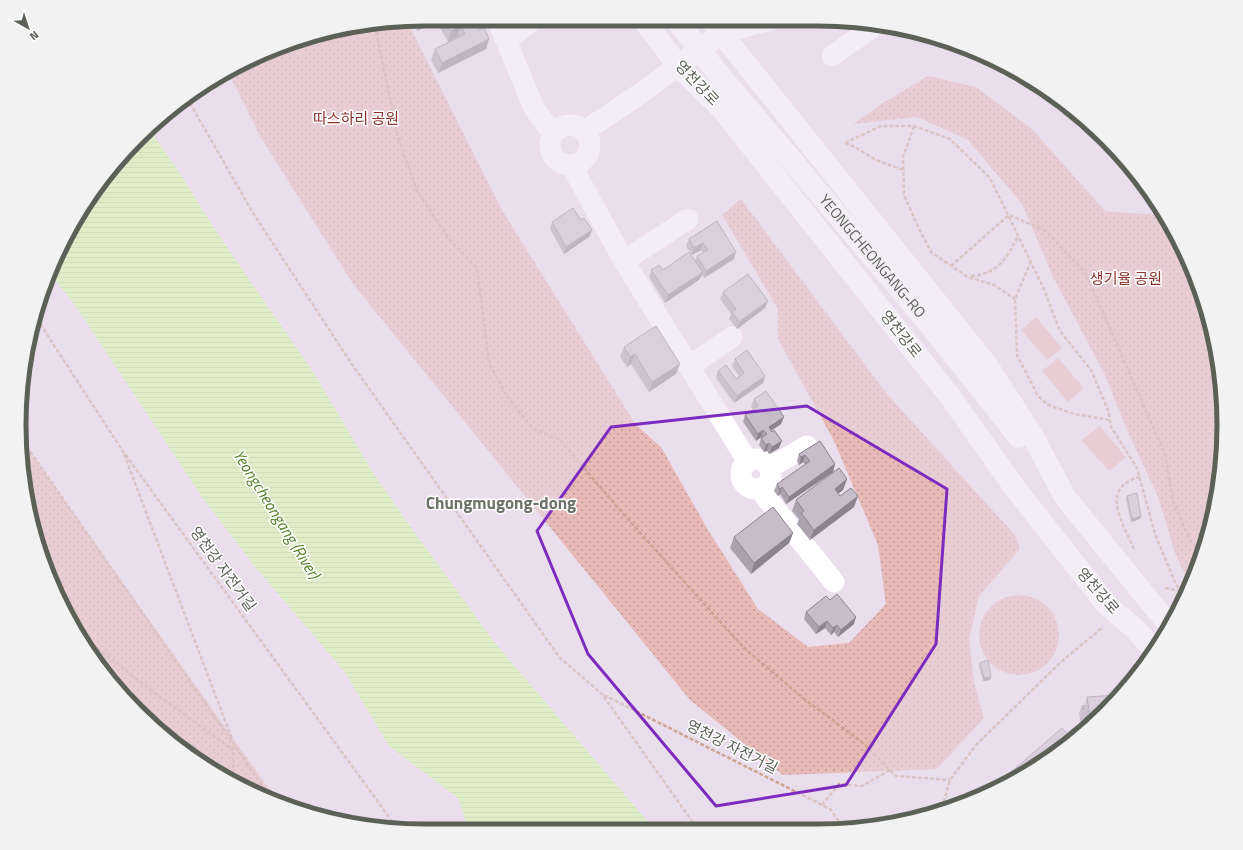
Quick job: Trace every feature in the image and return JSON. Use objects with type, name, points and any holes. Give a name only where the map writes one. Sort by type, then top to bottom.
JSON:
[{"type":"street","points":[[500,26],[534,108],[553,134]]},
{"type":"street","points":[[506,41],[525,26]]},
{"type":"street","name":"영천강로","points":[[649,26],[680,65],[722,109],[944,389],[1018,492],[1106,605],[1136,630],[1150,647]]},
{"type":"street","name":"YEONGCHEONGANG-RO","points":[[681,26],[712,66],[926,320],[1065,497]]},
{"type":"street","points":[[585,131],[680,65],[717,29],[734,26]]},
{"type":"street","points":[[717,29],[986,364],[1032,435],[1065,497],[1166,621]]},
{"type":"street","points":[[832,56],[870,29]]},
{"type":"street","points":[[568,125],[574,125],[585,131],[590,143],[587,155],[577,163],[571,165],[559,162],[551,152],[550,146],[553,134],[562,126],[568,125]]},
{"type":"street","points":[[571,165],[624,260],[748,462]]},
{"type":"street","points":[[624,260],[688,219]]},
{"type":"street","points":[[690,366],[732,337]]},
{"type":"street","points":[[770,468],[807,446]]},
{"type":"street","points":[[760,460],[770,468],[771,473],[768,482],[761,488],[752,488],[744,483],[742,479],[742,470],[748,462],[760,460]]},
{"type":"street","points":[[761,488],[764,495],[834,582]]},
{"type":"path","points":[[376,29],[382,50],[398,136],[417,191],[450,240],[477,268],[489,363],[506,395],[533,429],[559,439],[626,517],[744,648],[803,698],[863,744],[896,776],[950,780]]},
{"type":"path","points":[[190,103],[253,213],[352,363],[560,658],[602,694],[694,824]]},
{"type":"path","points":[[903,170],[876,160],[855,147],[845,143],[881,126],[914,126],[950,139],[990,178],[1009,215],[1060,331],[1091,370],[1108,410],[1111,426],[1137,468],[1155,534],[1180,591]]},
{"type":"path","points":[[914,126],[903,157],[904,195],[920,231],[932,253],[950,266],[968,276],[994,285],[1015,299]]},
{"type":"path","points":[[950,266],[1009,215]]},
{"type":"path","points":[[1009,215],[1046,231],[1086,274],[1165,454],[1173,501],[1190,540],[1197,549]]},
{"type":"path","points":[[968,276],[986,275],[1002,262],[1007,257],[1018,235]]},
{"type":"path","points":[[1030,261],[1015,299],[1017,355],[1038,396],[1048,406],[1067,412],[1110,420]]},
{"type":"path","name":"영천강 자전거길","points":[[40,323],[122,450],[393,823]]},
{"type":"path","points":[[27,447],[266,791]]},
{"type":"path","points":[[122,450],[233,744],[233,775]]},
{"type":"path","points":[[1137,556],[1116,507],[1119,489],[1129,479],[1140,477]]},
{"type":"path","points":[[44,543],[60,583],[92,644],[152,691],[233,750]]},
{"type":"path","points":[[1161,587],[1180,591]]},
{"type":"path","points":[[943,804],[950,780],[976,745],[1061,662],[1103,627]]},
{"type":"path","name":"영천강 자전거길","points":[[602,694],[830,809],[840,823]]},
{"type":"path","points":[[822,805],[839,784],[862,786],[890,770]]},
{"type":"highlighted area","points":[[807,406],[947,489],[936,644],[846,785],[716,806],[588,654],[537,531],[611,427]]},
{"type":"green space","name":"따스하리 공원","points":[[410,27],[502,210],[636,425],[661,447],[708,530],[758,609],[808,647],[849,643],[886,604],[878,545],[834,441],[778,339],[778,309],[722,215],[741,199],[887,394],[1015,535],[1020,549],[979,596],[969,640],[974,682],[984,718],[937,769],[783,775],[690,700],[353,284],[261,138],[230,76],[272,56],[322,40],[373,29]]},
{"type":"green space","name":"생기율 공원","points":[[928,76],[976,87],[1032,129],[1105,211],[1157,215],[1187,272],[1196,297],[1214,373],[1217,425],[1214,477],[1203,528],[1187,579],[1175,553],[1158,497],[1127,430],[1104,373],[1054,279],[1022,204],[968,140],[917,117],[853,124],[883,103]]},
{"type":"green space","points":[[1036,317],[1062,348],[1047,360],[1021,330]]},
{"type":"green space","points":[[1058,358],[1084,388],[1068,402],[1042,371]]},
{"type":"green space","points":[[1100,426],[1126,457],[1109,471],[1081,440]]},
{"type":"green space","points":[[27,448],[273,794],[225,771],[182,742],[143,707],[125,688],[93,647],[67,601],[56,578],[47,553],[29,477]]},
{"type":"green space","points":[[1011,595],[1027,595],[1048,606],[1059,627],[1059,643],[1048,664],[1027,675],[1011,675],[997,669],[990,664],[985,657],[979,643],[979,627],[985,613],[990,606],[997,601]]},
{"type":"water","name":"Yeongcheongang (River)","points":[[153,134],[183,178],[214,228],[315,375],[372,471],[405,519],[495,643],[650,824],[467,824],[458,798],[389,746],[344,671],[256,568],[202,497],[77,308],[54,278],[56,272],[79,225],[93,203],[125,162]]},
{"type":"building","points":[[448,26],[461,26],[451,31]]},
{"type":"building","points":[[461,26],[477,26],[479,30],[484,27],[489,39],[442,63],[435,49],[465,34]]},
{"type":"building","points":[[573,208],[581,220],[584,218],[592,230],[566,247],[552,222]]},
{"type":"building","points":[[717,221],[736,252],[706,271],[697,256],[708,250],[703,243],[694,248],[689,239]]},
{"type":"building","points":[[689,252],[703,272],[668,295],[651,270],[659,265],[663,270]]},
{"type":"building","points":[[748,274],[768,301],[739,322],[732,312],[736,309],[723,292]]},
{"type":"building","points":[[656,326],[680,364],[652,382],[635,354],[630,357],[624,347]]},
{"type":"building","points":[[747,350],[765,376],[737,396],[718,371],[726,365],[736,379],[744,373],[735,359]]},
{"type":"building","points":[[766,391],[784,417],[769,427],[772,432],[774,430],[782,441],[772,447],[769,443],[766,445],[761,438],[767,434],[763,430],[758,434],[745,415],[758,406],[754,399]]},
{"type":"building","points":[[820,441],[835,464],[789,497],[782,487],[780,489],[777,484],[810,461],[805,455],[801,457],[799,454]]},
{"type":"building","points":[[839,468],[847,479],[835,489],[840,496],[851,488],[858,496],[814,530],[801,513],[804,511],[796,500]]},
{"type":"building","points":[[1137,493],[1141,516],[1132,519],[1127,496]]},
{"type":"building","points":[[773,507],[793,533],[754,563],[734,537]]},
{"type":"building","points":[[837,594],[856,617],[841,630],[837,625],[833,628],[827,621],[819,627],[806,612],[826,596],[830,600]]},
{"type":"building","points":[[988,660],[991,677],[984,678],[980,663]]},
{"type":"building","points":[[1111,696],[1090,716],[1087,697]]},
{"type":"building","points":[[1062,728],[1069,735],[1040,757],[1005,778]]},
{"type":"district","name":"Chungmugong-dong","points":[[501,503]]}]
